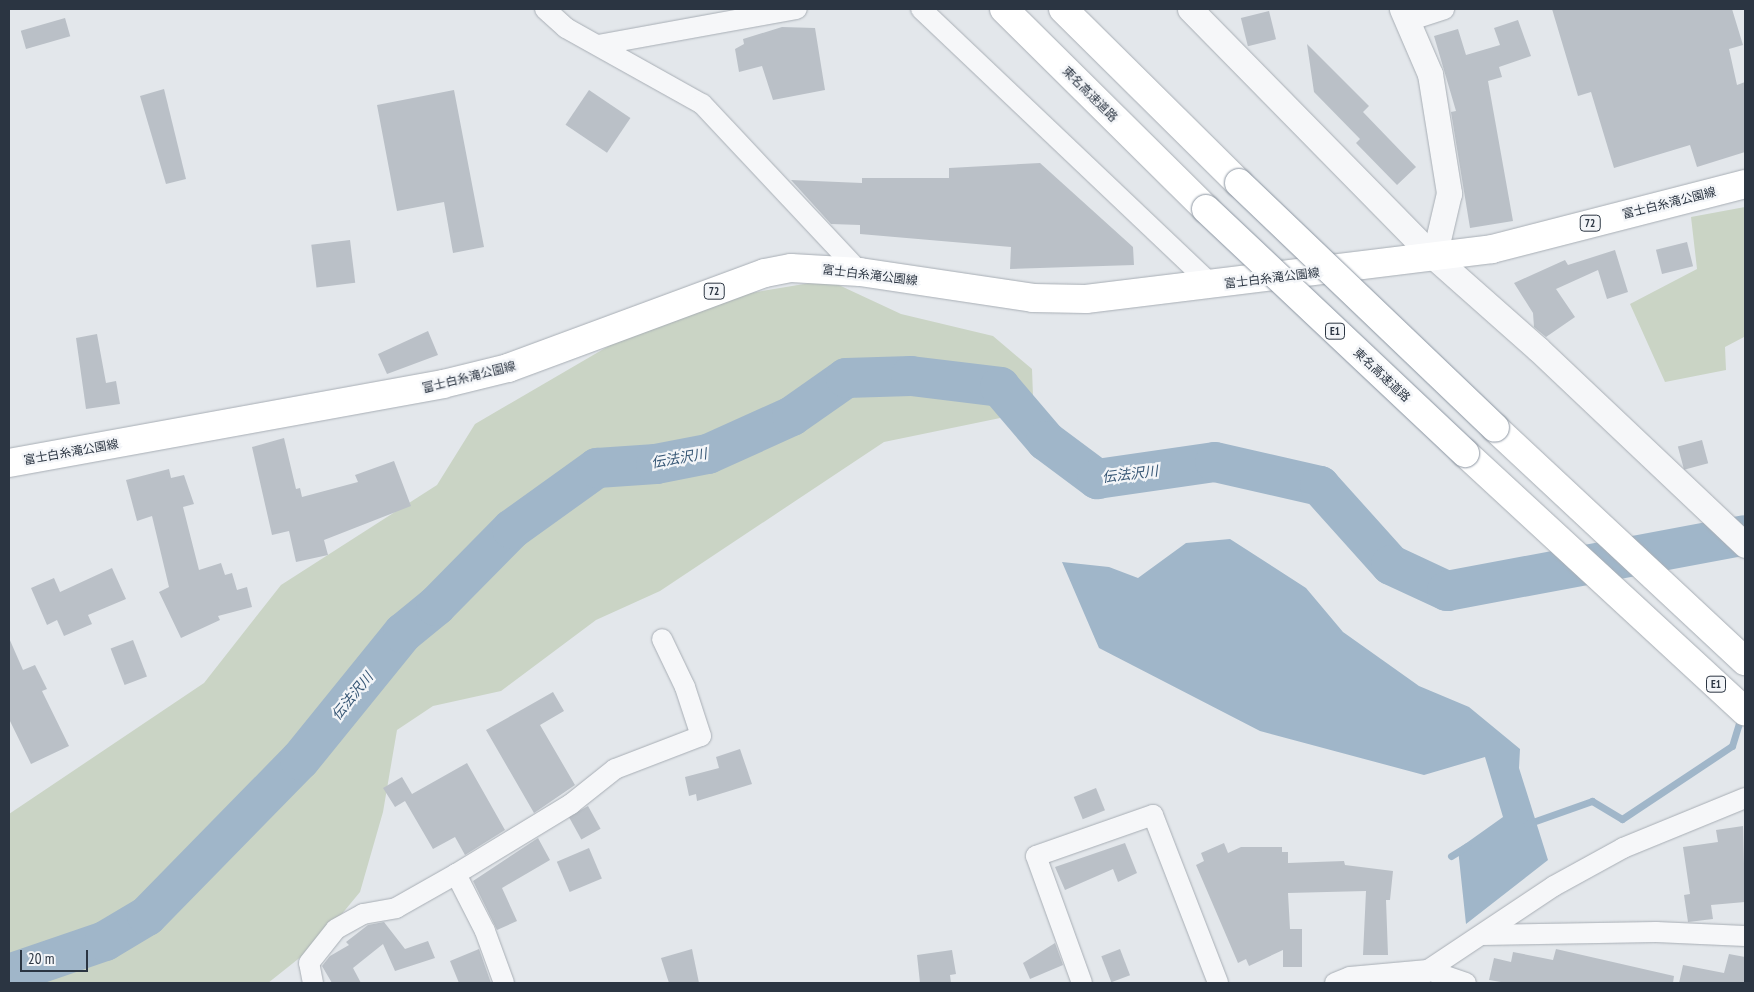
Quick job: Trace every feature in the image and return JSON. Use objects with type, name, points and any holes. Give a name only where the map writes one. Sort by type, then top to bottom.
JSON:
[{"type":"main road","name":"東名高速道路","points":[[1004,9],[1206,209],[1465,453],[1745,711]]},
{"type":"main road","points":[[1063,9],[1239,183],[1495,428],[1745,661]]},
{"type":"main road","name":"富士白糸滝公園線","points":[[9,463],[443,384],[508,368],[765,273],[791,268],[860,272],[1033,298],[1086,299],[1213,286],[1492,249],[1745,184]]},
{"type":"street","points":[[545,9],[566,28],[702,104],[860,272]]},
{"type":"street","points":[[598,45],[797,9]]},
{"type":"street","points":[[921,9],[1213,286]]},
{"type":"street","points":[[1190,9],[1434,257],[1546,355],[1745,545]]},
{"type":"street","points":[[1434,257],[1449,193],[1430,74],[1405,15],[1444,9]]},
{"type":"street","points":[[313,983],[309,963],[336,928],[363,914],[396,908],[456,874],[571,804],[615,769],[702,736],[685,687],[662,639]]},
{"type":"street","points":[[1421,976],[1554,886],[1623,848],[1745,798]]},
{"type":"street","points":[[1082,983],[1036,856],[1153,815],[1218,983]]},
{"type":"street","points":[[456,874],[485,931],[504,983]]},
{"type":"street","points":[[1482,935],[1656,932],[1745,936]]},
{"type":"street","points":[[1335,983],[1350,977],[1421,976],[1466,983]]},
{"type":"green space","points":[[1745,207],[1744,337],[1725,347],[1726,370],[1665,382],[1630,304],[1697,269],[1691,217]]},
{"type":"green space","points":[[828,280],[901,314],[993,336],[1032,369],[1033,396],[1005,417],[884,442],[660,591],[596,620],[501,691],[433,706],[397,730],[383,812],[360,892],[317,944],[268,983],[9,983],[9,814],[204,683],[281,585],[437,485],[475,424],[679,305]]},
{"type":"water","points":[[1230,539],[1306,588],[1343,632],[1419,686],[1469,707],[1520,749],[1519,768],[1548,860],[1466,924],[1458,849],[1503,817],[1485,757],[1424,775],[1260,731],[1099,648],[1062,562],[1109,567],[1138,578],[1186,543]]},
{"type":"building","points":[[1552,9],[1732,9],[1743,45],[1729,49],[1737,85],[1745,82],[1745,152],[1697,167],[1690,145],[1614,168],[1591,92],[1578,96]]},
{"type":"building","points":[[1269,11],[1276,39],[1248,46],[1241,18]]},
{"type":"building","points":[[65,18],[70,36],[26,49],[21,31]]},
{"type":"building","points":[[1518,20],[1531,56],[1499,67],[1502,77],[1488,81],[1513,221],[1470,228],[1451,112],[1456,111],[1434,36],[1458,29],[1466,55],[1500,45],[1494,28]]},
{"type":"building","points":[[782,27],[815,28],[825,90],[773,100],[762,66],[739,72],[735,49],[744,44],[743,39]]},
{"type":"building","points":[[1307,44],[1369,106],[1363,112],[1416,167],[1397,185],[1356,143],[1360,139],[1314,92]]},
{"type":"building","points":[[164,89],[186,179],[166,184],[140,96]]},
{"type":"building","points":[[454,90],[484,247],[453,253],[444,202],[397,211],[377,105]]},
{"type":"building","points":[[589,90],[630,118],[607,153],[566,125]]},
{"type":"building","points":[[1040,163],[1133,247],[1134,265],[1010,269],[1011,247],[860,234],[860,225],[831,224],[791,180],[862,183],[862,178],[949,178],[949,168]]},
{"type":"building","points":[[350,240],[355,283],[317,287],[311,245]]},
{"type":"building","points":[[1687,242],[1693,266],[1662,274],[1656,250]]},
{"type":"building","points":[[1615,250],[1628,292],[1607,299],[1598,270],[1556,289],[1575,317],[1546,337],[1534,327],[1533,313],[1514,283],[1565,260],[1568,265]]},
{"type":"building","points":[[428,331],[438,355],[387,374],[378,354]]},
{"type":"building","points":[[97,334],[106,383],[116,381],[120,404],[86,409],[76,338]]},
{"type":"building","points":[[284,438],[296,489],[300,488],[302,497],[358,482],[355,475],[394,461],[411,506],[324,540],[328,555],[296,562],[289,531],[272,535],[252,447]]},
{"type":"building","points":[[1702,440],[1708,463],[1684,470],[1678,446]]},
{"type":"building","points":[[169,469],[171,478],[184,475],[194,504],[183,507],[199,570],[221,563],[225,575],[232,573],[237,590],[247,587],[252,607],[218,616],[220,620],[181,638],[159,592],[169,587],[152,516],[137,521],[126,480]]},
{"type":"building","points":[[112,568],[126,599],[88,615],[92,624],[64,636],[57,620],[47,625],[31,588],[54,578],[60,592]]},
{"type":"building","points":[[9,638],[23,670],[35,665],[47,689],[42,691],[69,746],[31,764],[9,719]]},
{"type":"building","points":[[133,640],[147,676],[125,685],[111,649]]},
{"type":"building","points":[[553,692],[564,711],[540,725],[575,785],[534,813],[486,730]]},
{"type":"building","points":[[740,749],[752,784],[697,801],[696,794],[689,796],[685,777],[719,768],[716,757]]},
{"type":"building","points":[[467,763],[505,830],[465,855],[455,837],[433,849],[405,801],[395,807],[383,788],[402,777],[412,794]]},
{"type":"building","points":[[1096,788],[1105,810],[1083,819],[1074,797]]},
{"type":"building","points":[[588,806],[601,829],[581,839],[569,817]]},
{"type":"building","points":[[1743,826],[1745,902],[1711,905],[1713,919],[1688,922],[1684,895],[1690,894],[1683,847],[1718,842],[1716,830]]},
{"type":"building","points":[[538,838],[550,860],[502,888],[517,921],[497,930],[473,881]]},
{"type":"building","points":[[1125,843],[1137,873],[1118,882],[1113,869],[1065,890],[1055,867]]},
{"type":"building","points":[[1224,843],[1228,853],[1241,847],[1282,847],[1282,852],[1288,852],[1288,863],[1344,861],[1345,865],[1393,871],[1390,900],[1386,900],[1388,955],[1363,955],[1366,891],[1288,893],[1290,929],[1302,929],[1302,967],[1283,967],[1283,950],[1249,966],[1246,959],[1238,963],[1196,865],[1204,861],[1201,853]]},
{"type":"building","points":[[589,848],[602,878],[570,892],[557,862]]},
{"type":"building","points":[[384,922],[405,949],[428,941],[435,958],[395,971],[383,944],[353,968],[361,983],[332,983],[322,966],[330,956],[349,945],[346,942],[368,925]]},
{"type":"building","points":[[1055,943],[1063,965],[1030,979],[1023,963]]},
{"type":"building","points":[[479,949],[491,983],[459,983],[450,961]]},
{"type":"building","points":[[692,949],[699,983],[669,983],[661,958]]},
{"type":"building","points":[[1120,949],[1130,975],[1111,982],[1101,956]]},
{"type":"building","points":[[1556,949],[1674,976],[1673,983],[1507,983],[1489,980],[1494,958],[1511,962],[1513,952],[1553,960]]},
{"type":"building","points":[[952,950],[956,974],[950,975],[951,983],[920,983],[917,955]]},
{"type":"building","points":[[1729,954],[1745,957],[1745,983],[1679,983],[1683,965],[1724,973]]},
{"type":"waterway","name":"伝法沢川","points":[[9,974],[105,941],[147,916],[300,760],[403,633],[436,606],[512,529],[597,468],[656,464],[708,454],[792,416],[846,378],[911,376],[1000,387],[1046,441],[1097,479],[1215,462],[1320,486],[1391,565],[1447,591],[1745,535]]},
{"type":"waterway","points":[[1527,824],[1592,801],[1622,819],[1732,746],[1742,714]]},
{"type":"waterway","points":[[1451,856],[1467,846]]}]
